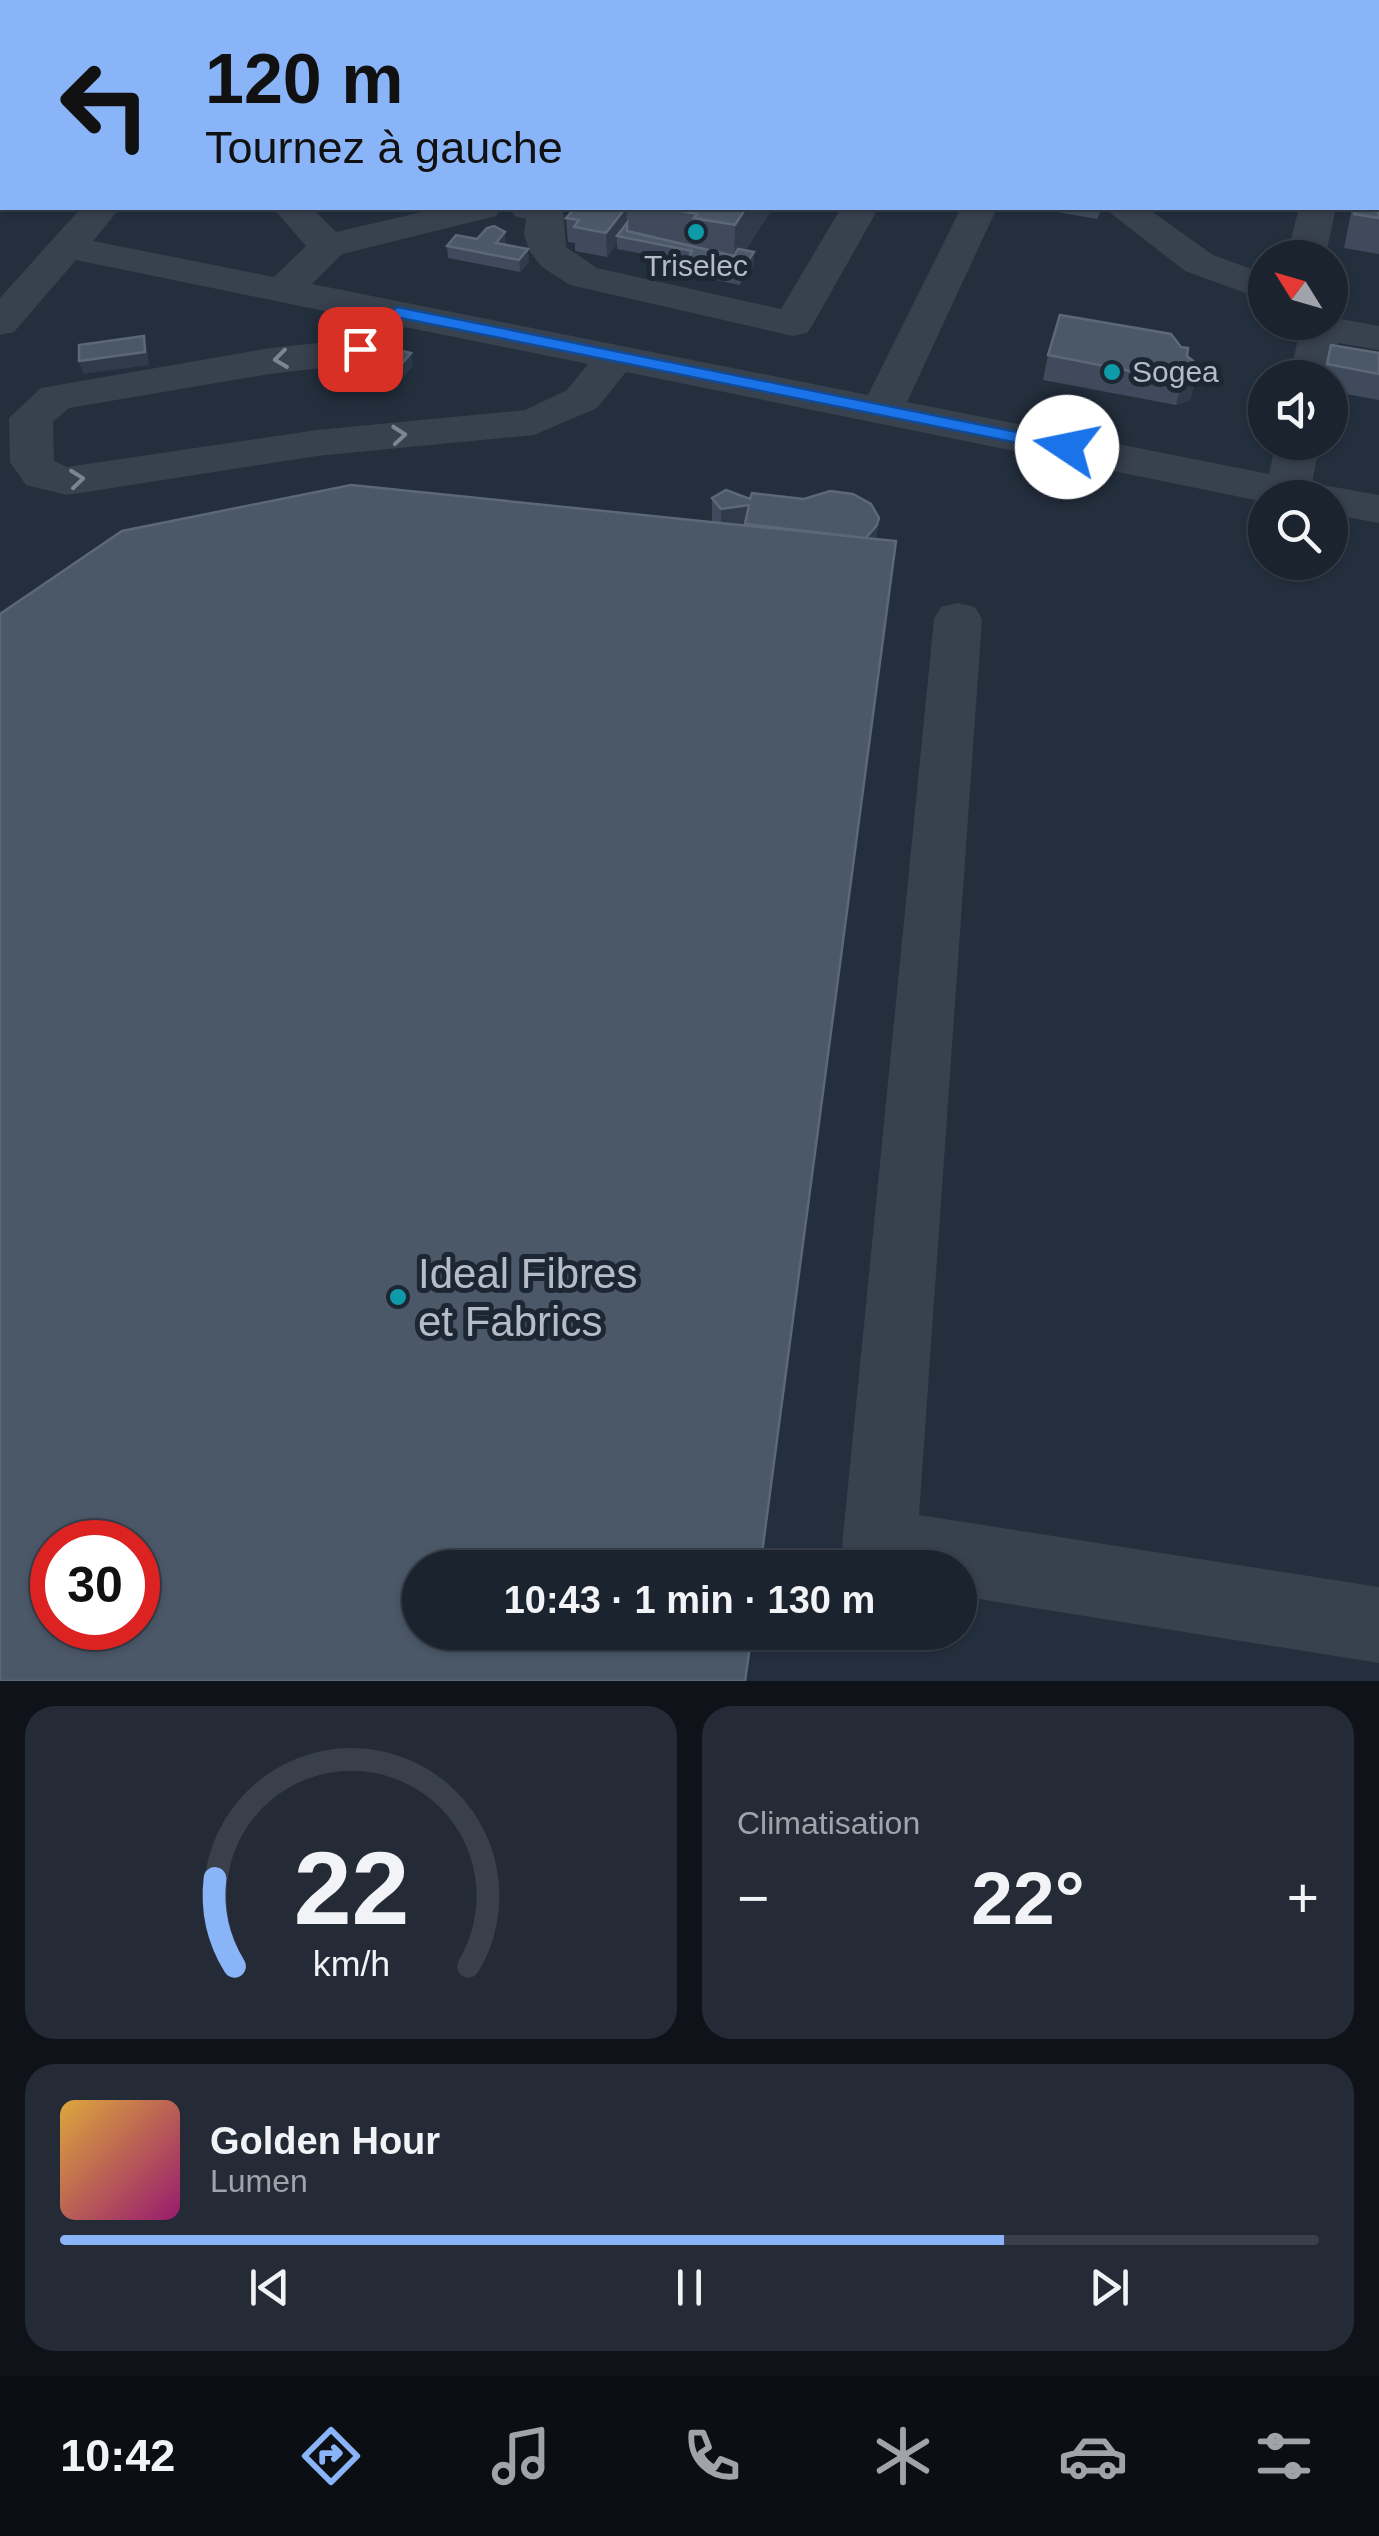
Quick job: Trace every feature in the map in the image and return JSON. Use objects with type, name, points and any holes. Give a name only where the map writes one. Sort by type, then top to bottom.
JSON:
[{"type":"street","points":[[0,323],[100,210]]},
{"type":"street","points":[[294,210],[328,246]]},
{"type":"street","points":[[284,289],[328,246],[475,210]]},
{"type":"street","points":[[543,210],[541,236],[545,245],[561,263],[584,277],[793,324],[858,210]]},
{"type":"street","points":[[882,410],[978,210]]},
{"type":"street","points":[[1126,210],[1199,263],[1248,282]]},
{"type":"street","points":[[1309,240],[1317,210]]},
{"type":"street","points":[[67,247],[1248,483]]},
{"type":"street","points":[[1348,304],[1379,310]]},
{"type":"street","points":[[397,312],[370,342],[347,353],[270,360],[56,396],[31,418],[35,470],[51,480],[66,480],[317,443],[534,422],[582,399],[618,356]]},
{"type":"street","points":[[1314,360],[1320,327],[1379,338]]},
{"type":"street","points":[[1348,504],[1379,510]]},
{"type":"street","points":[[958,618],[879,1546],[1379,1625]]},
{"type":"building","points":[[573,210],[624,210],[606,233],[574,227],[579,220],[566,218]]},
{"type":"building","points":[[676,210],[745,210],[735,225],[694,218],[697,214]]},
{"type":"building","points":[[1355,210],[1379,210],[1379,218],[1354,214]]},
{"type":"building","points":[[627,223],[627,231],[734,256],[738,249],[754,252],[740,273],[686,262],[692,251],[617,236]]},
{"type":"building","points":[[494,226],[505,232],[496,243],[528,249],[519,260],[447,246],[456,235],[477,239]]},
{"type":"building","points":[[1060,315],[1171,334],[1181,347],[1188,348],[1187,356],[1198,365],[1196,376],[1182,381],[1048,355]]},
{"type":"building","points":[[144,336],[145,352],[79,361],[79,345]]},
{"type":"building","points":[[1331,345],[1379,353],[1379,374],[1348,368],[1348,360],[1328,360]]},
{"type":"building","points":[[383,347],[411,353],[397,369],[369,363]]},
{"type":"building","name":"Ideal Fibres et Fabrics","points":[[351,485],[896,541],[762,1550],[402,1550],[402,1650],[749,1650],[745,1681],[0,1681],[0,614],[122,531]]},
{"type":"building","points":[[726,490],[750,499],[752,493],[804,499],[830,491],[853,494],[871,504],[879,518],[866,538],[745,524],[749,505],[721,509],[712,498]]},
{"type":"place","name":"Triselec","points":[[696,232]]},
{"type":"place","name":"Sogea","points":[[1112,372]]},
{"type":"place","name":"Ideal Fibres et Fabrics","points":[[398,1297]]},
{"type":"route","points":[[360,349],[397,312],[1067,447]]}]
